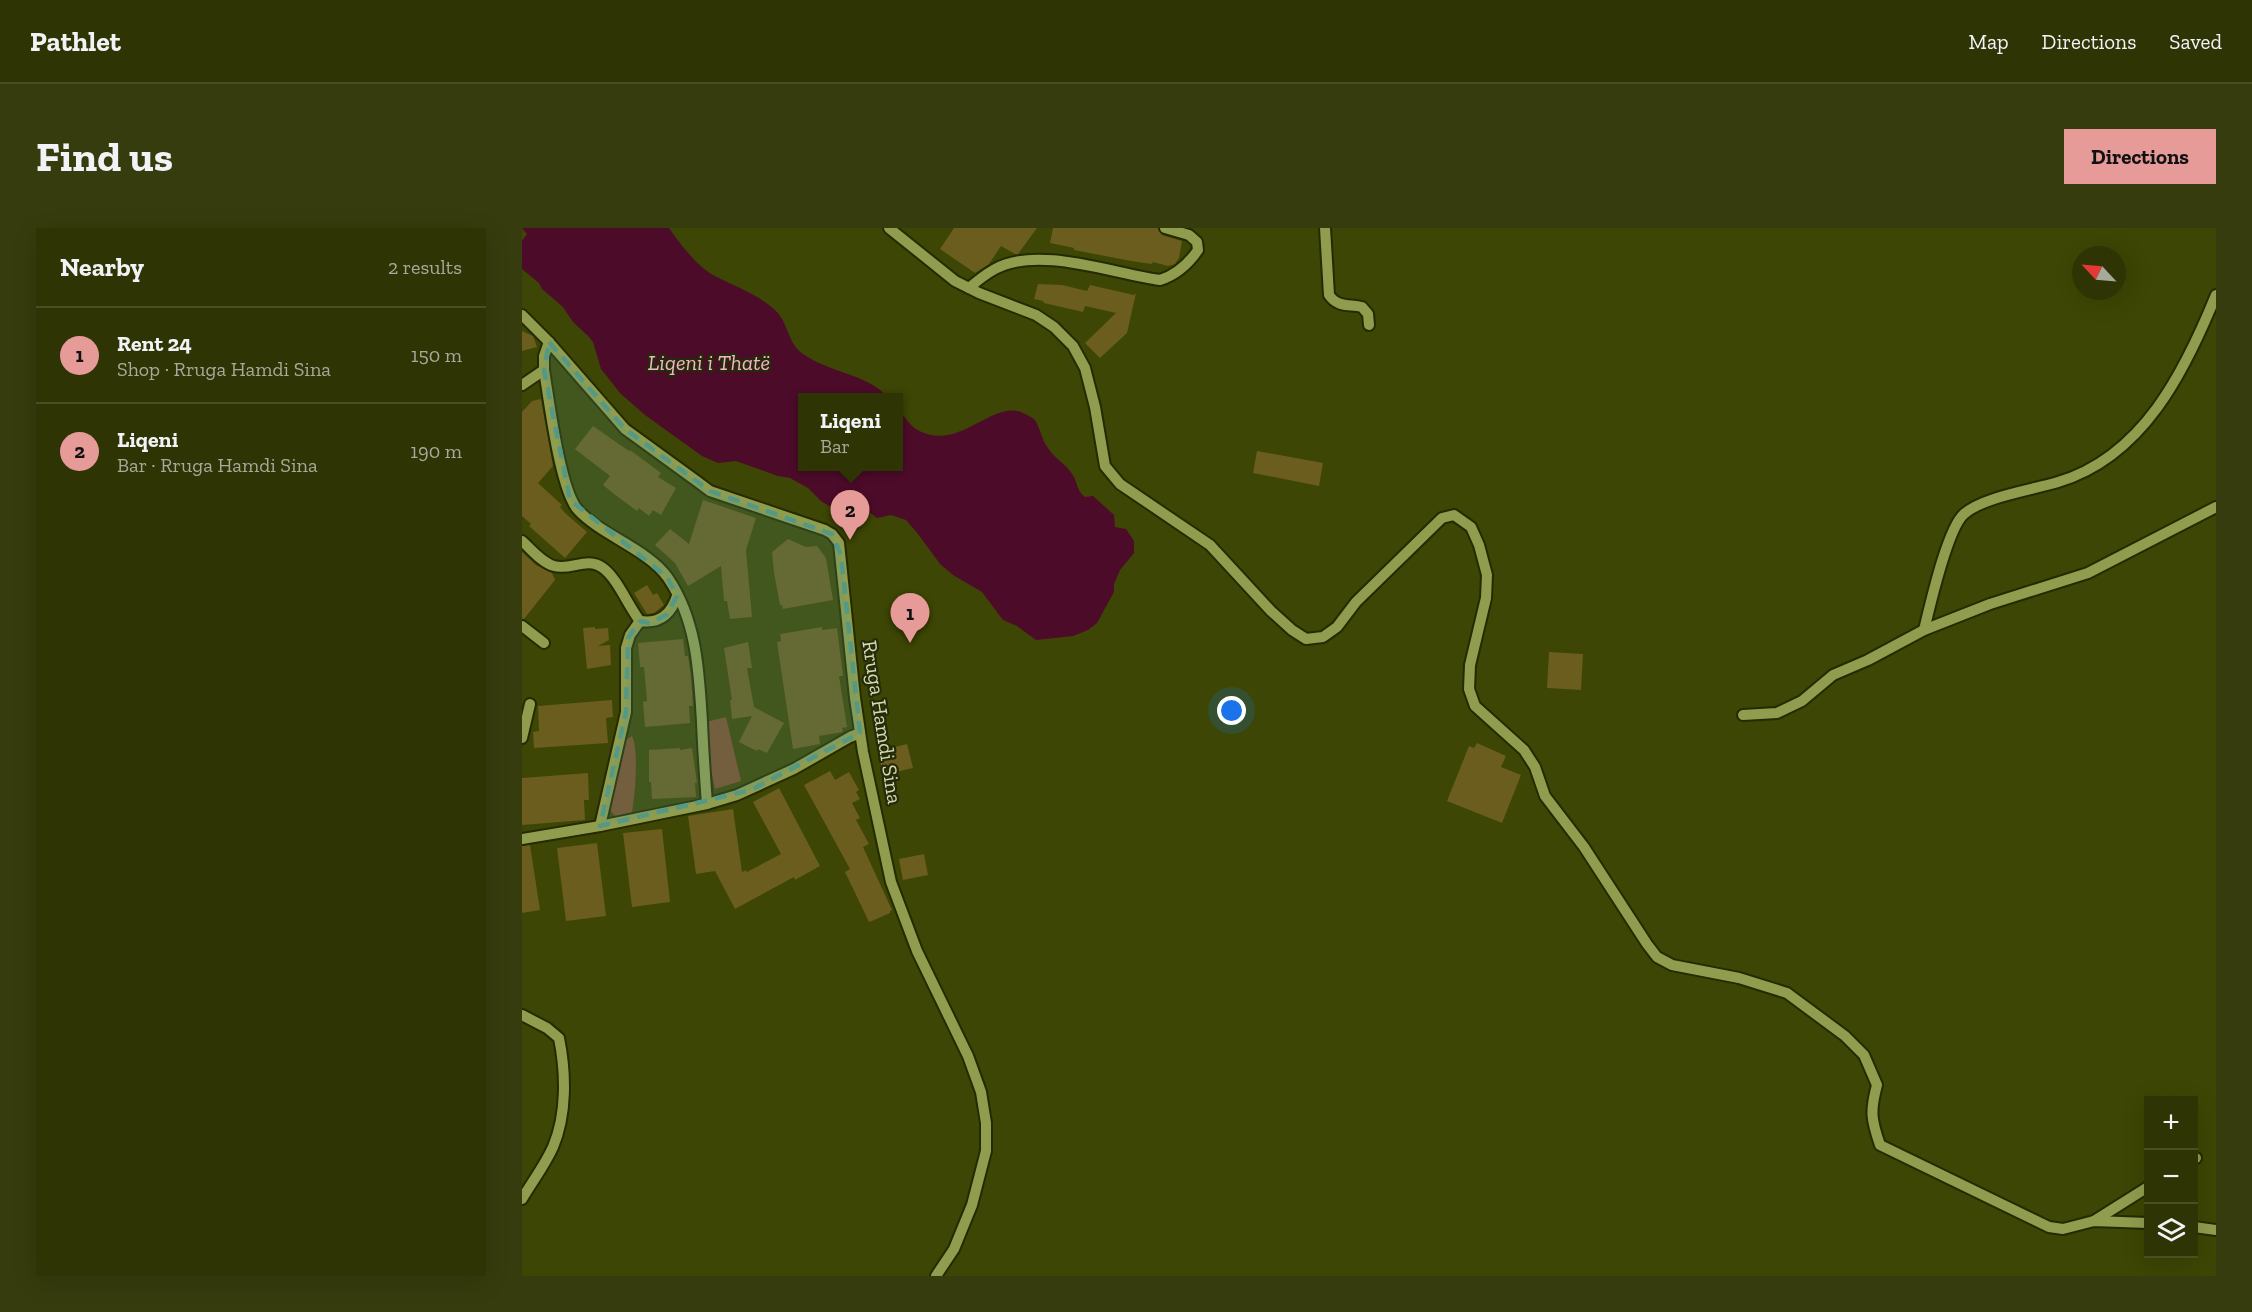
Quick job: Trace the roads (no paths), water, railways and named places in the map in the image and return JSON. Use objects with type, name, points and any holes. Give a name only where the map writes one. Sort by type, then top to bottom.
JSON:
[{"type":"street","points":[[889,228],[955,281],[1036,315],[1060,333],[1073,346],[1085,368],[1095,407],[1105,466],[1120,484],[1210,544],[1271,611],[1306,639],[1323,637],[1336,627],[1364,594],[1442,518],[1454,515],[1462,519],[1471,527],[1479,544],[1486,575],[1486,598],[1470,664],[1469,689],[1475,706],[1524,750],[1535,767],[1545,796],[1584,847],[1657,957],[1672,965],[1739,978],[1786,993],[1845,1036],[1864,1055],[1877,1084],[1871,1106],[1880,1145],[2049,1227],[2063,1228],[2094,1221],[2144,1223]]},
{"type":"street","points":[[969,288],[996,268],[1011,262],[1034,260],[1064,262],[1160,280],[1179,270],[1198,250],[1197,242],[1189,235],[1165,228]]},
{"type":"street","points":[[1325,228],[1329,295],[1340,305],[1362,307],[1368,314],[1369,325]]},
{"type":"street","points":[[1924,630],[1947,548],[1962,516],[1971,509],[2001,497],[2060,482],[2093,469],[2111,456],[2159,408],[2183,369],[2216,295]]},
{"type":"street","name":"Rruga Hamdi Sina","points":[[522,315],[549,342],[625,429],[710,490],[832,534],[838,543],[860,733],[891,882],[917,951],[968,1056],[981,1092],[986,1123],[986,1151],[972,1205],[954,1249],[936,1276]]},
{"type":"street","points":[[549,342],[544,356],[544,370],[564,480],[570,500],[579,511],[654,565],[667,577],[693,632],[699,674],[707,804]]},
{"type":"street","points":[[522,385],[544,370]]},
{"type":"street","points":[[1743,715],[1776,714],[1802,701],[1833,675],[1868,660],[1924,630],[1990,604],[2088,573],[2216,507]]},
{"type":"street","points":[[522,541],[547,564],[567,567],[585,562],[595,563],[605,569],[640,621]]},
{"type":"street","points":[[640,621],[650,622],[660,619],[673,609],[677,596]]},
{"type":"street","points":[[600,826],[626,712],[626,648],[630,634],[640,621]]},
{"type":"street","points":[[522,626],[544,643]]},
{"type":"street","points":[[522,738],[530,704]]},
{"type":"street","points":[[522,839],[707,804],[751,789],[794,769],[860,733]]},
{"type":"street","points":[[522,1015],[547,1028],[559,1038],[564,1080],[557,1135],[552,1150],[522,1199]]},
{"type":"street","points":[[2094,1221],[2144,1190]]},
{"type":"street","points":[[2198,1228],[2216,1230]]},
{"type":"water","name":"Liqeni i Thatë","points":[[522,228],[669,228],[700,266],[755,296],[777,312],[794,345],[803,354],[869,383],[884,393],[798,393],[798,471],[903,471],[903,415],[916,429],[930,435],[944,436],[957,433],[1006,411],[1017,411],[1034,419],[1046,445],[1071,472],[1080,492],[1085,497],[1093,496],[1114,515],[1115,527],[1126,529],[1134,541],[1134,553],[1120,570],[1114,584],[1114,592],[1097,623],[1088,630],[1073,636],[1036,640],[1017,626],[1003,620],[982,592],[953,575],[940,564],[906,520],[891,515],[877,518],[865,509],[856,506],[833,508],[822,502],[808,488],[790,478],[736,461],[718,463],[702,456],[645,415],[620,393],[601,369],[593,342],[573,322],[563,307],[522,269],[522,241],[527,234]]},
{"type":"place","name":"Liqeni","points":[[850,540]]},
{"type":"place","name":"Rent 24","points":[[910,643]]}]
